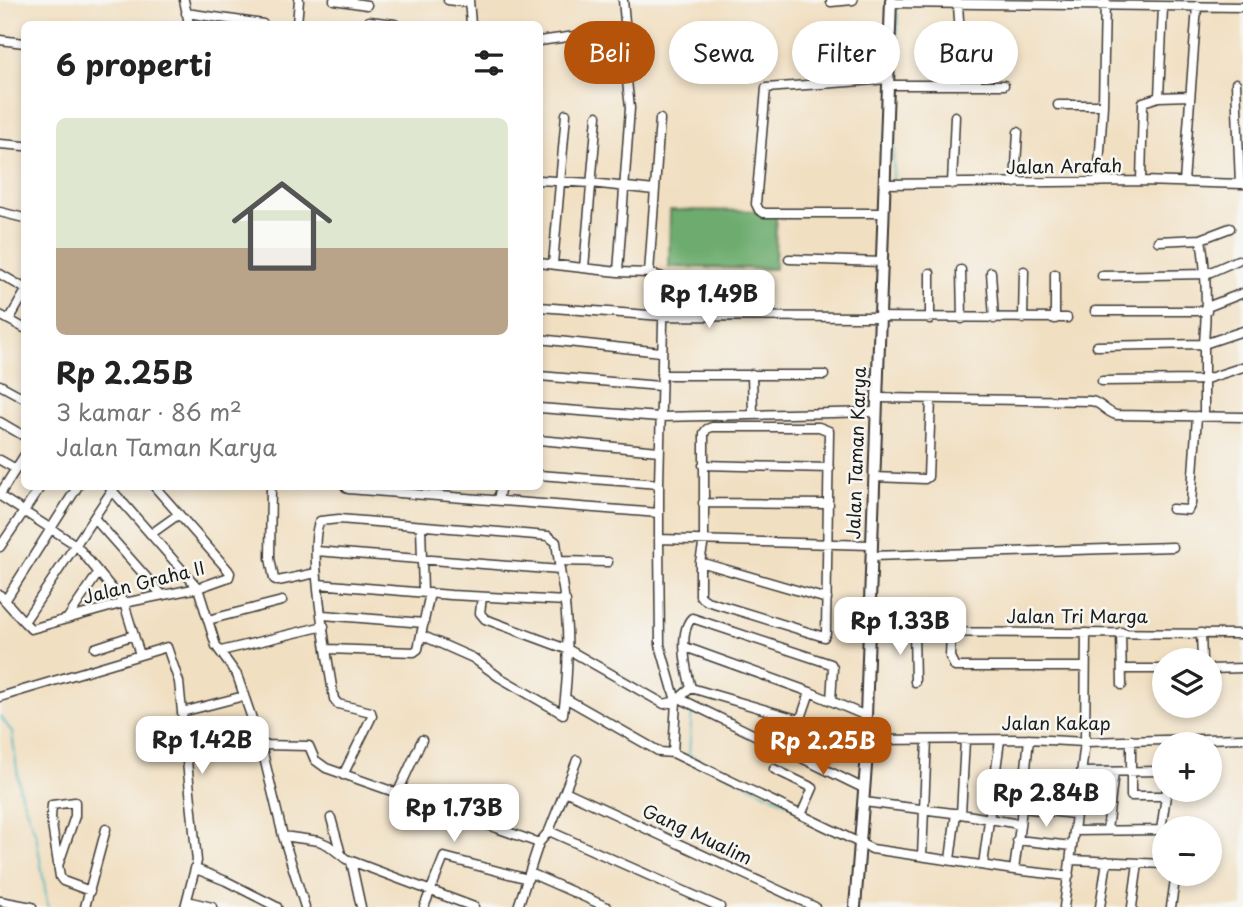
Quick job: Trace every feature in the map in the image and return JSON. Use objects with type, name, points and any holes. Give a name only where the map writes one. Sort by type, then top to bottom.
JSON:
[{"type":"street","points":[[184,0],[188,21]]},
{"type":"street","points":[[297,21],[299,0]]},
{"type":"street","points":[[334,0],[367,2],[369,21]]},
{"type":"street","points":[[448,0],[469,1],[471,21]]},
{"type":"street","points":[[623,0],[625,21]]},
{"type":"street","points":[[831,2],[853,0]]},
{"type":"street","points":[[891,2],[958,5],[1105,2],[1163,7],[1243,7]]},
{"type":"street","name":"Jalan Taman Karya","points":[[891,2],[891,21]]},
{"type":"street","points":[[1098,182],[1105,2]]},
{"type":"street","points":[[958,5],[959,21]]},
{"type":"street","points":[[1184,181],[1197,6]]},
{"type":"street","points":[[1159,97],[1163,7]]},
{"type":"street","points":[[186,13],[242,21]]},
{"type":"street","points":[[543,40],[564,38]]},
{"type":"street","points":[[0,40],[21,43]]},
{"type":"street","points":[[900,82],[1004,85]]},
{"type":"street","points":[[1236,83],[1241,184]]},
{"type":"street","points":[[618,272],[630,108],[629,84]]},
{"type":"street","points":[[848,84],[766,88],[756,204],[764,213],[884,213]]},
{"type":"street","name":"Jalan Taman Karya","points":[[855,907],[869,740],[866,716],[871,550],[889,84]]},
{"type":"street","points":[[1141,181],[1143,102],[1159,97],[1189,96]]},
{"type":"street","points":[[1058,104],[1103,105]]},
{"type":"street","points":[[553,264],[566,114]]},
{"type":"street","points":[[584,268],[597,116]]},
{"type":"street","points":[[952,184],[954,116]]},
{"type":"street","points":[[649,272],[660,119]]},
{"type":"street","points":[[1015,183],[1018,132]]},
{"type":"street","points":[[0,144],[21,146]]},
{"type":"street","points":[[543,180],[654,190]]},
{"type":"street","name":"Jalan Arafah","points":[[885,184],[1141,181],[1241,184]]},
{"type":"street","points":[[0,212],[21,217]]},
{"type":"street","points":[[1158,241],[1201,239],[1230,228]]},
{"type":"street","points":[[1172,509],[1188,510],[1191,505],[1201,416],[1207,309],[1201,239]]},
{"type":"street","points":[[789,259],[882,262]]},
{"type":"street","points":[[1102,276],[1206,274],[1238,260]]},
{"type":"street","points":[[543,263],[618,272],[649,272],[659,274],[663,280],[659,484],[655,513],[659,539],[660,645],[677,699],[673,753]]},
{"type":"street","points":[[961,270],[962,318]]},
{"type":"street","points":[[1023,318],[1024,271]]},
{"type":"street","points":[[991,272],[994,318]]},
{"type":"street","points":[[930,273],[930,318]]},
{"type":"street","points":[[0,274],[21,286]]},
{"type":"street","points":[[1055,274],[1055,318]]},
{"type":"street","points":[[1095,311],[1207,309],[1243,293]]},
{"type":"street","points":[[9,320],[21,299]]},
{"type":"street","points":[[543,307],[663,316],[1067,318]]},
{"type":"street","points":[[0,314],[21,326]]},
{"type":"street","points":[[1097,346],[1204,344],[1243,331]]},
{"type":"street","points":[[543,339],[661,352]]},
{"type":"street","points":[[1102,381],[1203,380],[1243,367]]},
{"type":"street","points":[[752,374],[753,415]]},
{"type":"street","points":[[661,375],[824,375]]},
{"type":"street","points":[[543,376],[660,386]]},
{"type":"street","points":[[0,385],[21,396]]},
{"type":"street","points":[[877,398],[1092,401],[1100,403],[1108,412],[1116,415],[1243,417]]},
{"type":"street","points":[[874,477],[928,477],[931,399]]},
{"type":"street","points":[[543,408],[660,417],[877,412]]},
{"type":"street","points":[[0,422],[21,434]]},
{"type":"street","points":[[819,427],[829,432],[826,633],[821,637],[701,598],[698,590],[705,540],[703,465],[704,433],[709,428],[819,427]]},
{"type":"street","points":[[543,440],[659,451]]},
{"type":"street","points":[[0,460],[16,469]]},
{"type":"street","points":[[21,461],[0,495],[76,545],[124,603],[140,655]]},
{"type":"street","points":[[703,465],[830,468]]},
{"type":"street","points":[[543,475],[659,484]]},
{"type":"street","points":[[0,547],[39,490]]},
{"type":"street","points":[[75,490],[3,598],[24,622],[111,490]]},
{"type":"street","points":[[114,490],[198,588],[216,646],[237,675],[261,745],[283,836],[305,907]]},
{"type":"street","name":"Jalan Graha II","points":[[24,622],[32,629],[124,603],[198,588],[229,577],[230,573],[158,490]]},
{"type":"street","points":[[271,490],[270,558],[274,579],[278,581],[316,573]]},
{"type":"street","points":[[363,490],[655,513]]},
{"type":"street","points":[[498,499],[500,490]]},
{"type":"street","points":[[703,503],[829,504]]},
{"type":"street","points":[[151,534],[179,514]]},
{"type":"street","points":[[94,518],[162,595]]},
{"type":"street","points":[[343,775],[372,716],[371,712],[335,702],[316,573],[317,528],[322,520],[551,537],[556,542],[566,601],[569,650],[563,714],[499,677],[473,658],[421,635]]},
{"type":"street","points":[[327,649],[409,653],[418,649],[427,592],[421,527]]},
{"type":"street","points":[[659,539],[828,544],[871,550],[1173,547]]},
{"type":"street","points":[[316,551],[422,560],[559,565],[608,562]]},
{"type":"street","points":[[700,562],[827,599]]},
{"type":"street","points":[[67,619],[99,572]]},
{"type":"street","points":[[318,584],[566,601]]},
{"type":"street","points":[[482,597],[480,613],[485,619],[569,650],[663,704],[677,699],[691,688]]},
{"type":"street","points":[[208,621],[282,601]]},
{"type":"street","points":[[323,615],[424,623]]},
{"type":"street","points":[[691,688],[685,667],[686,626],[690,620],[696,618],[829,663],[833,668],[831,701]]},
{"type":"street","points":[[221,651],[324,626]]},
{"type":"street","name":"Jalan Tri Marga","points":[[869,632],[1243,634]]},
{"type":"street","points":[[914,632],[915,682]]},
{"type":"street","points":[[951,632],[950,657],[955,667],[1085,667]]},
{"type":"street","points":[[1121,632],[1122,685]]},
{"type":"street","points":[[1064,907],[1085,742],[1086,633]]},
{"type":"street","points":[[1201,634],[1202,648]]},
{"type":"street","points":[[95,648],[134,635]]},
{"type":"street","points":[[0,697],[167,647],[179,682],[196,869],[186,904],[212,907]]},
{"type":"street","points":[[685,647],[810,692],[866,716]]},
{"type":"street","points":[[1222,668],[1243,668]]},
{"type":"street","points":[[1122,669],[1152,669]]},
{"type":"street","points":[[691,688],[814,724]]},
{"type":"street","points":[[800,721],[810,692]]},
{"type":"street","points":[[181,712],[244,696]]},
{"type":"street","points":[[565,698],[660,752],[673,753],[872,849],[1069,876]]},
{"type":"street","points":[[677,699],[865,789]]},
{"type":"street","name":"Jalan Kakap","points":[[869,740],[1029,739],[1085,742],[1243,738]]},
{"type":"street","points":[[1014,870],[1029,739]]},
{"type":"street","points":[[397,794],[422,740]]},
{"type":"street","points":[[922,856],[927,740]]},
{"type":"street","points":[[950,860],[958,813],[965,740]]},
{"type":"street","points":[[983,865],[1000,740]]},
{"type":"street","points":[[1131,740],[1131,796]]},
{"type":"street","points":[[261,745],[309,746],[318,763],[343,775],[539,843]]},
{"type":"street","points":[[518,907],[539,843],[549,831],[578,760]]},
{"type":"street","points":[[774,769],[813,788],[800,815]]},
{"type":"street","points":[[1082,772],[1152,771]]},
{"type":"street","points":[[1107,830],[1114,772]]},
{"type":"street","points":[[1027,774],[1080,783]]},
{"type":"street","name":"Gang Mualim","points":[[565,791],[815,907]]},
{"type":"street","points":[[1111,796],[1152,794]]},
{"type":"street","points":[[59,863],[75,816],[75,802],[52,805],[51,818],[61,880],[90,891]]},
{"type":"street","points":[[864,802],[958,813],[1020,826]]},
{"type":"street","points":[[1074,831],[1161,830],[1165,802]]},
{"type":"street","points":[[1022,808],[1074,814]]},
{"type":"street","points":[[331,818],[342,857]]},
{"type":"street","points":[[86,907],[106,829]]},
{"type":"street","points":[[549,831],[720,907]]},
{"type":"street","points":[[283,836],[319,841],[351,861],[474,907]]},
{"type":"street","points":[[1017,840],[1072,846]]},
{"type":"street","points":[[424,907],[445,857],[529,876],[607,907]]},
{"type":"street","points":[[1071,860],[1152,864]]},
{"type":"street","points":[[351,861],[361,907]]},
{"type":"street","points":[[1100,907],[1107,861]]},
{"type":"street","points":[[1132,907],[1138,863]]},
{"type":"street","points":[[196,869],[277,907]]},
{"type":"street","points":[[1171,907],[1174,886]]},
{"type":"street","points":[[4,903],[32,907]]},
{"type":"green space","points":[[670,210],[776,211],[775,269],[669,267]]},
{"type":"waterway","points":[[898,13],[898,21]]},
{"type":"waterway","points":[[893,180],[896,87]]},
{"type":"waterway","points":[[692,709],[689,755],[797,808]]},
{"type":"waterway","points":[[0,716],[12,732],[20,792],[36,835],[48,907]]}]
